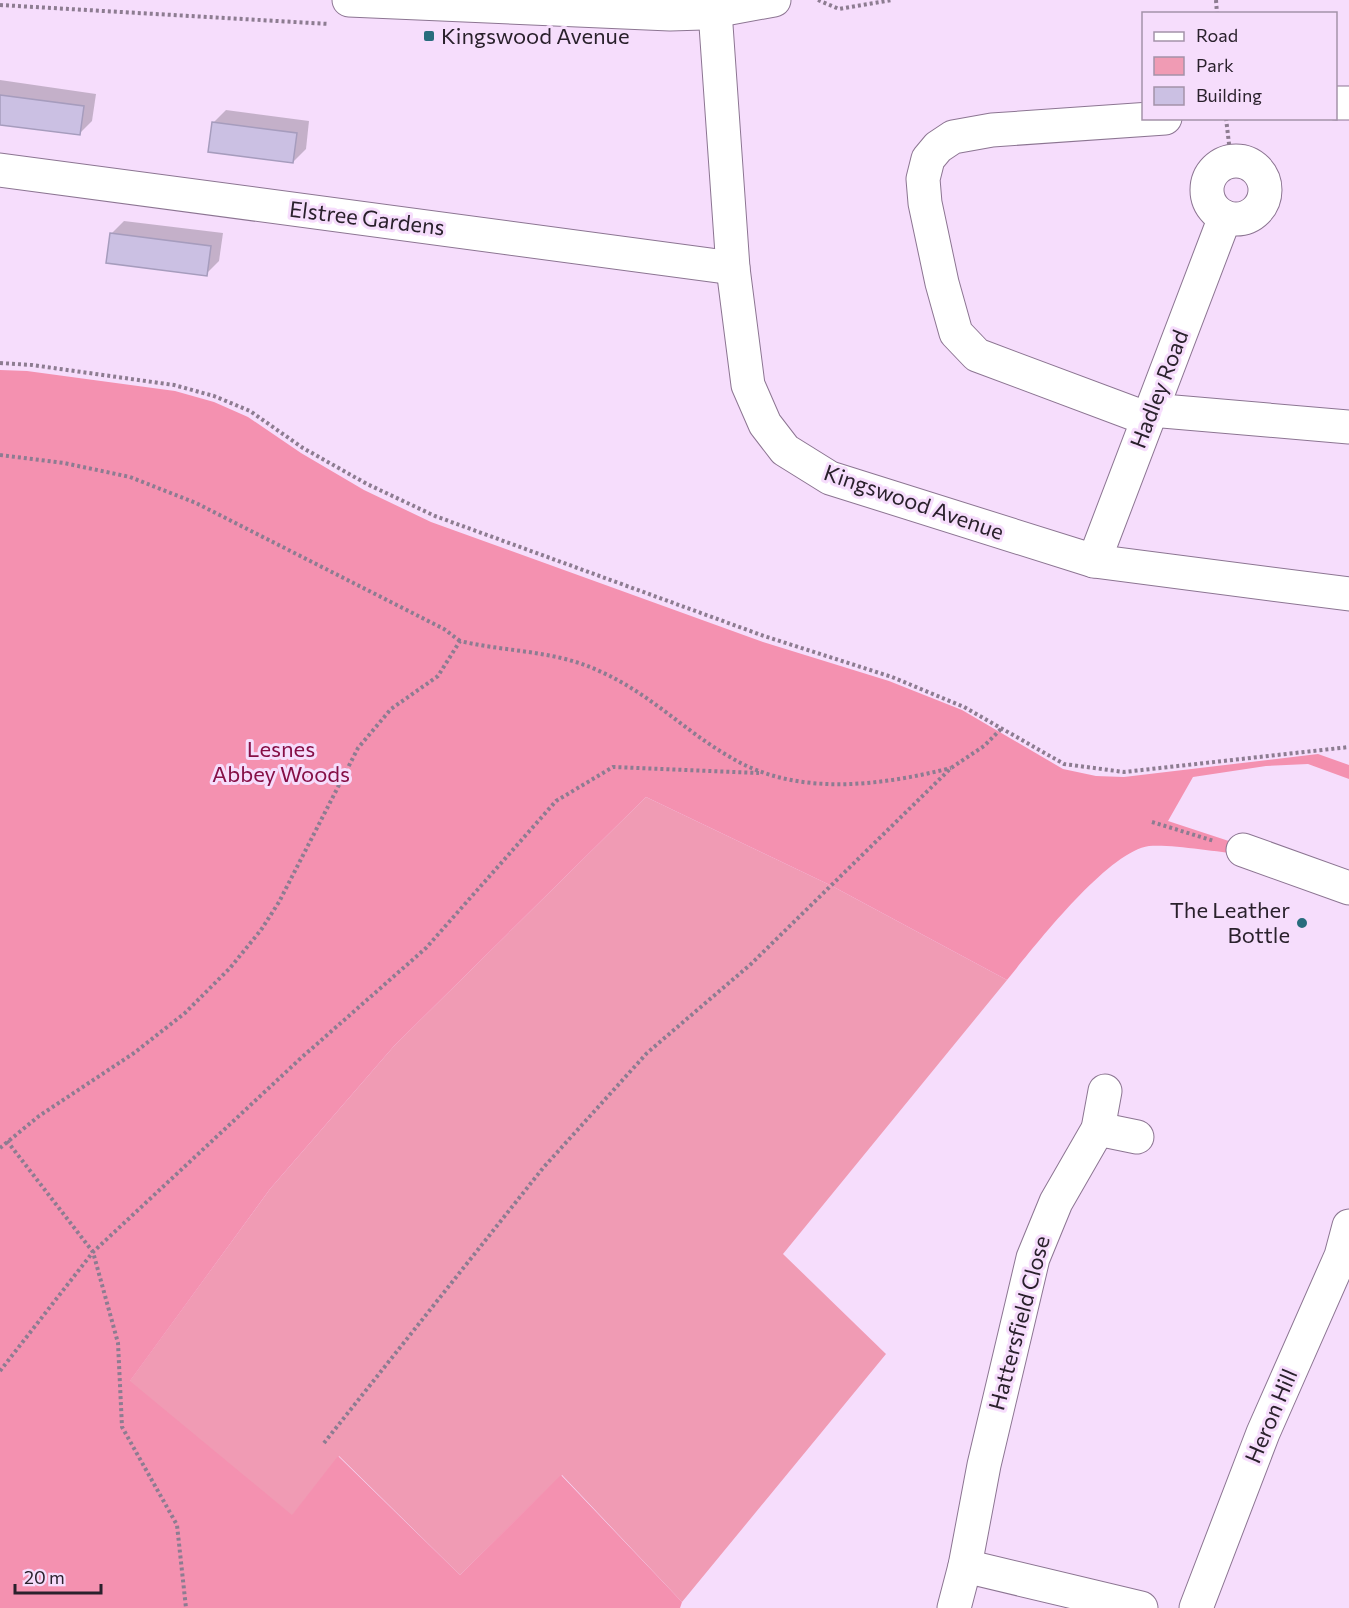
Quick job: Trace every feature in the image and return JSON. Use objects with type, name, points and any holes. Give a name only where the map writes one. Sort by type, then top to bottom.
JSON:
[{"type":"street","points":[[341,12],[536,5],[670,14],[715,11],[774,0]]},
{"type":"street","name":"Kingswood Avenue","points":[[715,11],[733,268],[748,385],[765,424],[785,450],[830,478],[1094,561],[1349,594]]},
{"type":"street","points":[[1142,120],[992,130],[953,137],[938,147],[928,159],[923,179],[925,203],[942,283],[956,333],[977,355],[1149,415],[1349,427]]},
{"type":"street","points":[[1231,161],[1249,164],[1262,176],[1265,193],[1257,209],[1242,218],[1225,217],[1213,207],[1207,186],[1218,167],[1231,161]]},
{"type":"street","name":"Elstree Gardens","points":[[0,170],[733,268]]},
{"type":"street","name":"Hadley Road","points":[[1094,561],[1225,217]]},
{"type":"street","points":[[1243,850],[1349,888]]},
{"type":"street","name":"Hattersfield Close","points":[[954,1608],[965,1566],[984,1464],[1033,1258],[1056,1202],[1098,1129],[1105,1091]]},
{"type":"street","points":[[1098,1129],[1137,1137]]},
{"type":"street","name":"Heron Hill","points":[[1196,1608],[1263,1433],[1341,1256],[1349,1226]]},
{"type":"street","points":[[965,1566],[1141,1608]]},
{"type":"path","points":[[818,0],[839,9],[892,0]]},
{"type":"path","points":[[0,5],[341,12]]},
{"type":"path","points":[[1226,120],[1231,161]]},
{"type":"path","points":[[0,363],[32,365],[174,385],[214,396],[250,411],[303,448],[367,484],[435,516],[764,636],[892,677],[964,707],[1064,764],[1124,772],[1349,747]]},
{"type":"path","points":[[0,455],[64,463],[130,477],[185,499],[444,630],[460,641],[483,647],[554,655],[597,670],[648,696],[728,757],[760,774]]},
{"type":"path","points":[[0,1148],[185,1013],[230,969],[279,902],[358,748],[391,709],[438,676],[460,641]]},
{"type":"path","points":[[324,1443],[543,1168],[647,1053],[751,964],[951,768],[984,746],[1001,729]]},
{"type":"path","points":[[0,1371],[93,1252],[301,1058],[426,948],[556,801],[614,767],[760,774],[793,780],[847,784],[901,781],[951,768]]},
{"type":"path","points":[[1152,822],[1243,850]]},
{"type":"path","points":[[8,1141],[93,1252],[118,1343],[122,1427],[177,1525],[186,1608]]},
{"type":"green space","name":"Lesnes Abbey Woods","points":[[0,370],[27,371],[175,391],[214,402],[248,417],[301,453],[364,490],[431,522],[763,642],[889,681],[962,710],[1063,769],[1096,776],[1124,777],[1318,754],[1349,765],[1349,779],[1308,764],[1266,766],[1193,777],[1168,821],[1244,846],[1241,854],[1158,846],[1149,846],[1132,852],[1093,882],[1072,903],[1007,980],[832,886],[646,797],[394,1046],[270,1189],[130,1381],[292,1515],[338,1456],[460,1575],[561,1475],[682,1602],[680,1608],[0,1608]]},
{"type":"green space","points":[[646,797],[832,886],[1007,980],[783,1254],[886,1354],[682,1602],[562,1475],[460,1575],[339,1456],[292,1516],[129,1382],[270,1189],[394,1046]]},
{"type":"building","points":[[0,95],[84,106],[80,135],[0,125]]},
{"type":"building","points":[[212,122],[297,133],[293,163],[208,152]]},
{"type":"building","points":[[110,233],[211,246],[207,276],[106,263]]},
{"type":"place","name":"Kingswood Avenue","points":[[429,36]]},
{"type":"place","name":"The Leather Bottle","points":[[1302,923]]}]
